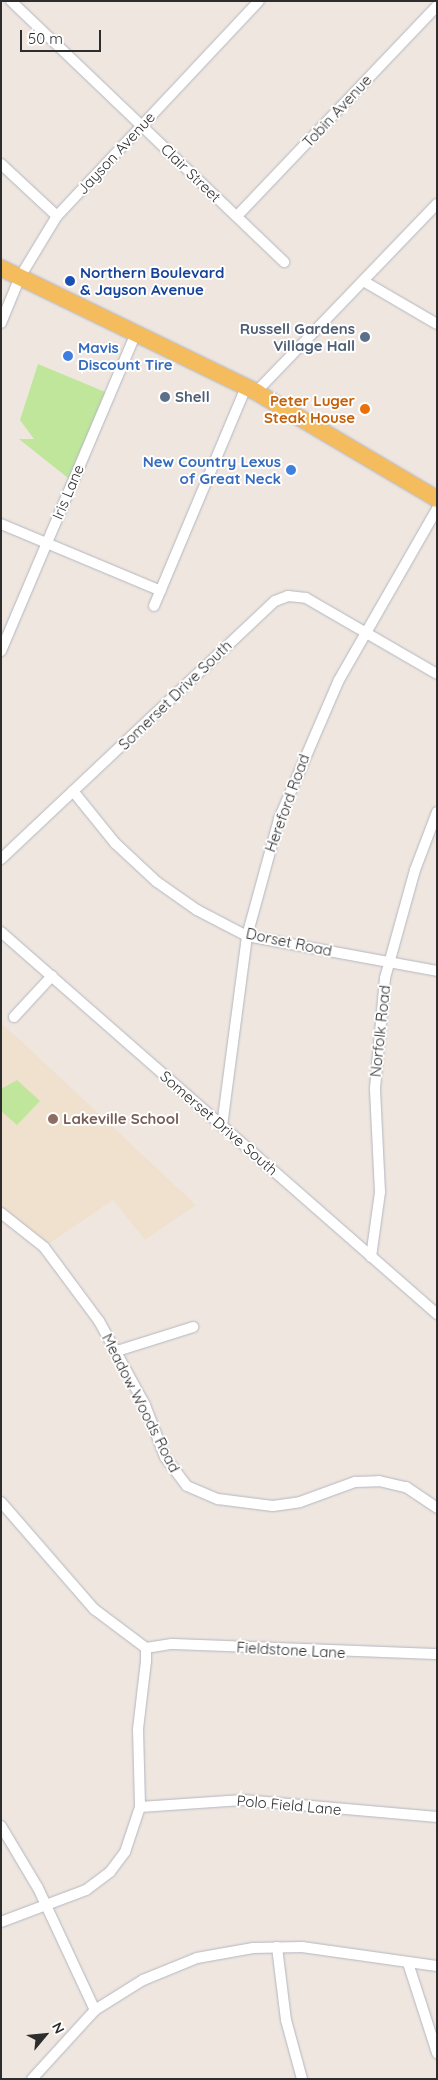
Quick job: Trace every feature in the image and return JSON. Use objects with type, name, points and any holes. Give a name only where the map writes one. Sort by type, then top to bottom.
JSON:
[{"type":"main road","points":[[1,268],[251,390],[437,499]]},
{"type":"street","name":"Clair Street","points":[[11,1],[284,262]]},
{"type":"street","name":"Jayson Avenue","points":[[1,324],[20,277],[57,216],[259,1]]},
{"type":"street","name":"Tobin Avenue","points":[[237,216],[437,6]]},
{"type":"street","points":[[1,164],[57,216]]},
{"type":"street","points":[[154,606],[251,390],[365,282],[437,204]]},
{"type":"street","points":[[365,282],[437,324]]},
{"type":"street","name":"Iris Lane","points":[[1,651],[136,334]]},
{"type":"street","name":"Hereford Road","points":[[222,1126],[247,936],[258,886],[297,771],[366,632],[437,509]]},
{"type":"street","points":[[1,524],[161,591]]},
{"type":"street","name":"Somerset Drive South","points":[[1,859],[275,601],[288,596],[306,598],[437,674]]},
{"type":"street","name":"Dorset Road","points":[[73,791],[115,843],[157,882],[197,910],[247,936],[437,970]]},
{"type":"street","name":"Norfolk Road","points":[[371,1256],[380,1192],[377,1040],[390,962],[415,870],[437,812]]},
{"type":"street","name":"Somerset Drive South","points":[[1,932],[437,1314]]},
{"type":"street","points":[[14,1017],[52,976]]},
{"type":"street","name":"Meadow Woods Road","points":[[1,1213],[44,1246],[117,1351],[165,1457],[177,1476],[200,1493],[273,1506],[300,1502],[355,1482],[379,1481],[406,1487],[437,1508]]},
{"type":"street","points":[[117,1351],[193,1327]]},
{"type":"street","points":[[1,1502],[94,1609],[146,1648],[138,1730],[140,1807],[132,1841],[110,1872],[86,1890],[1,1922]]},
{"type":"street","name":"Fieldstone Lane","points":[[146,1648],[172,1644],[437,1654]]},
{"type":"street","name":"Polo Field Lane","points":[[140,1807],[243,1800],[437,1817]]},
{"type":"street","points":[[1,1826],[46,1906],[95,2010]]},
{"type":"street","points":[[277,1947],[286,2020],[302,2079]]},
{"type":"street","points":[[32,2079],[95,2010],[172,1967],[221,1952],[277,1947],[437,1966]]},
{"type":"street","points":[[408,1963],[437,2053]]},
{"type":"shaded area","name":"Lakeville School","points":[[1,1023],[196,1205],[145,1240],[113,1200],[44,1247],[1,1213]]},
{"type":"green space","points":[[38,364],[110,394],[73,482],[19,439],[34,439],[20,420]]},
{"type":"green space","points":[[17,1080],[40,1101],[17,1125],[1,1111],[1,1089]]},
{"type":"place","name":"Northern Boulevard & Jayson Avenue","points":[[70,281]]},
{"type":"place","name":"Russell Gardens Village Hall","points":[[365,337]]},
{"type":"place","name":"Mavis Discount Tire","points":[[68,356]]},
{"type":"place","name":"Shell","points":[[165,397]]},
{"type":"place","name":"Peter Luger Steak House","points":[[365,409]]},
{"type":"place","name":"New Country Lexus of Great Neck","points":[[291,470]]},
{"type":"place","name":"Lakeville School","points":[[53,1119]]}]
